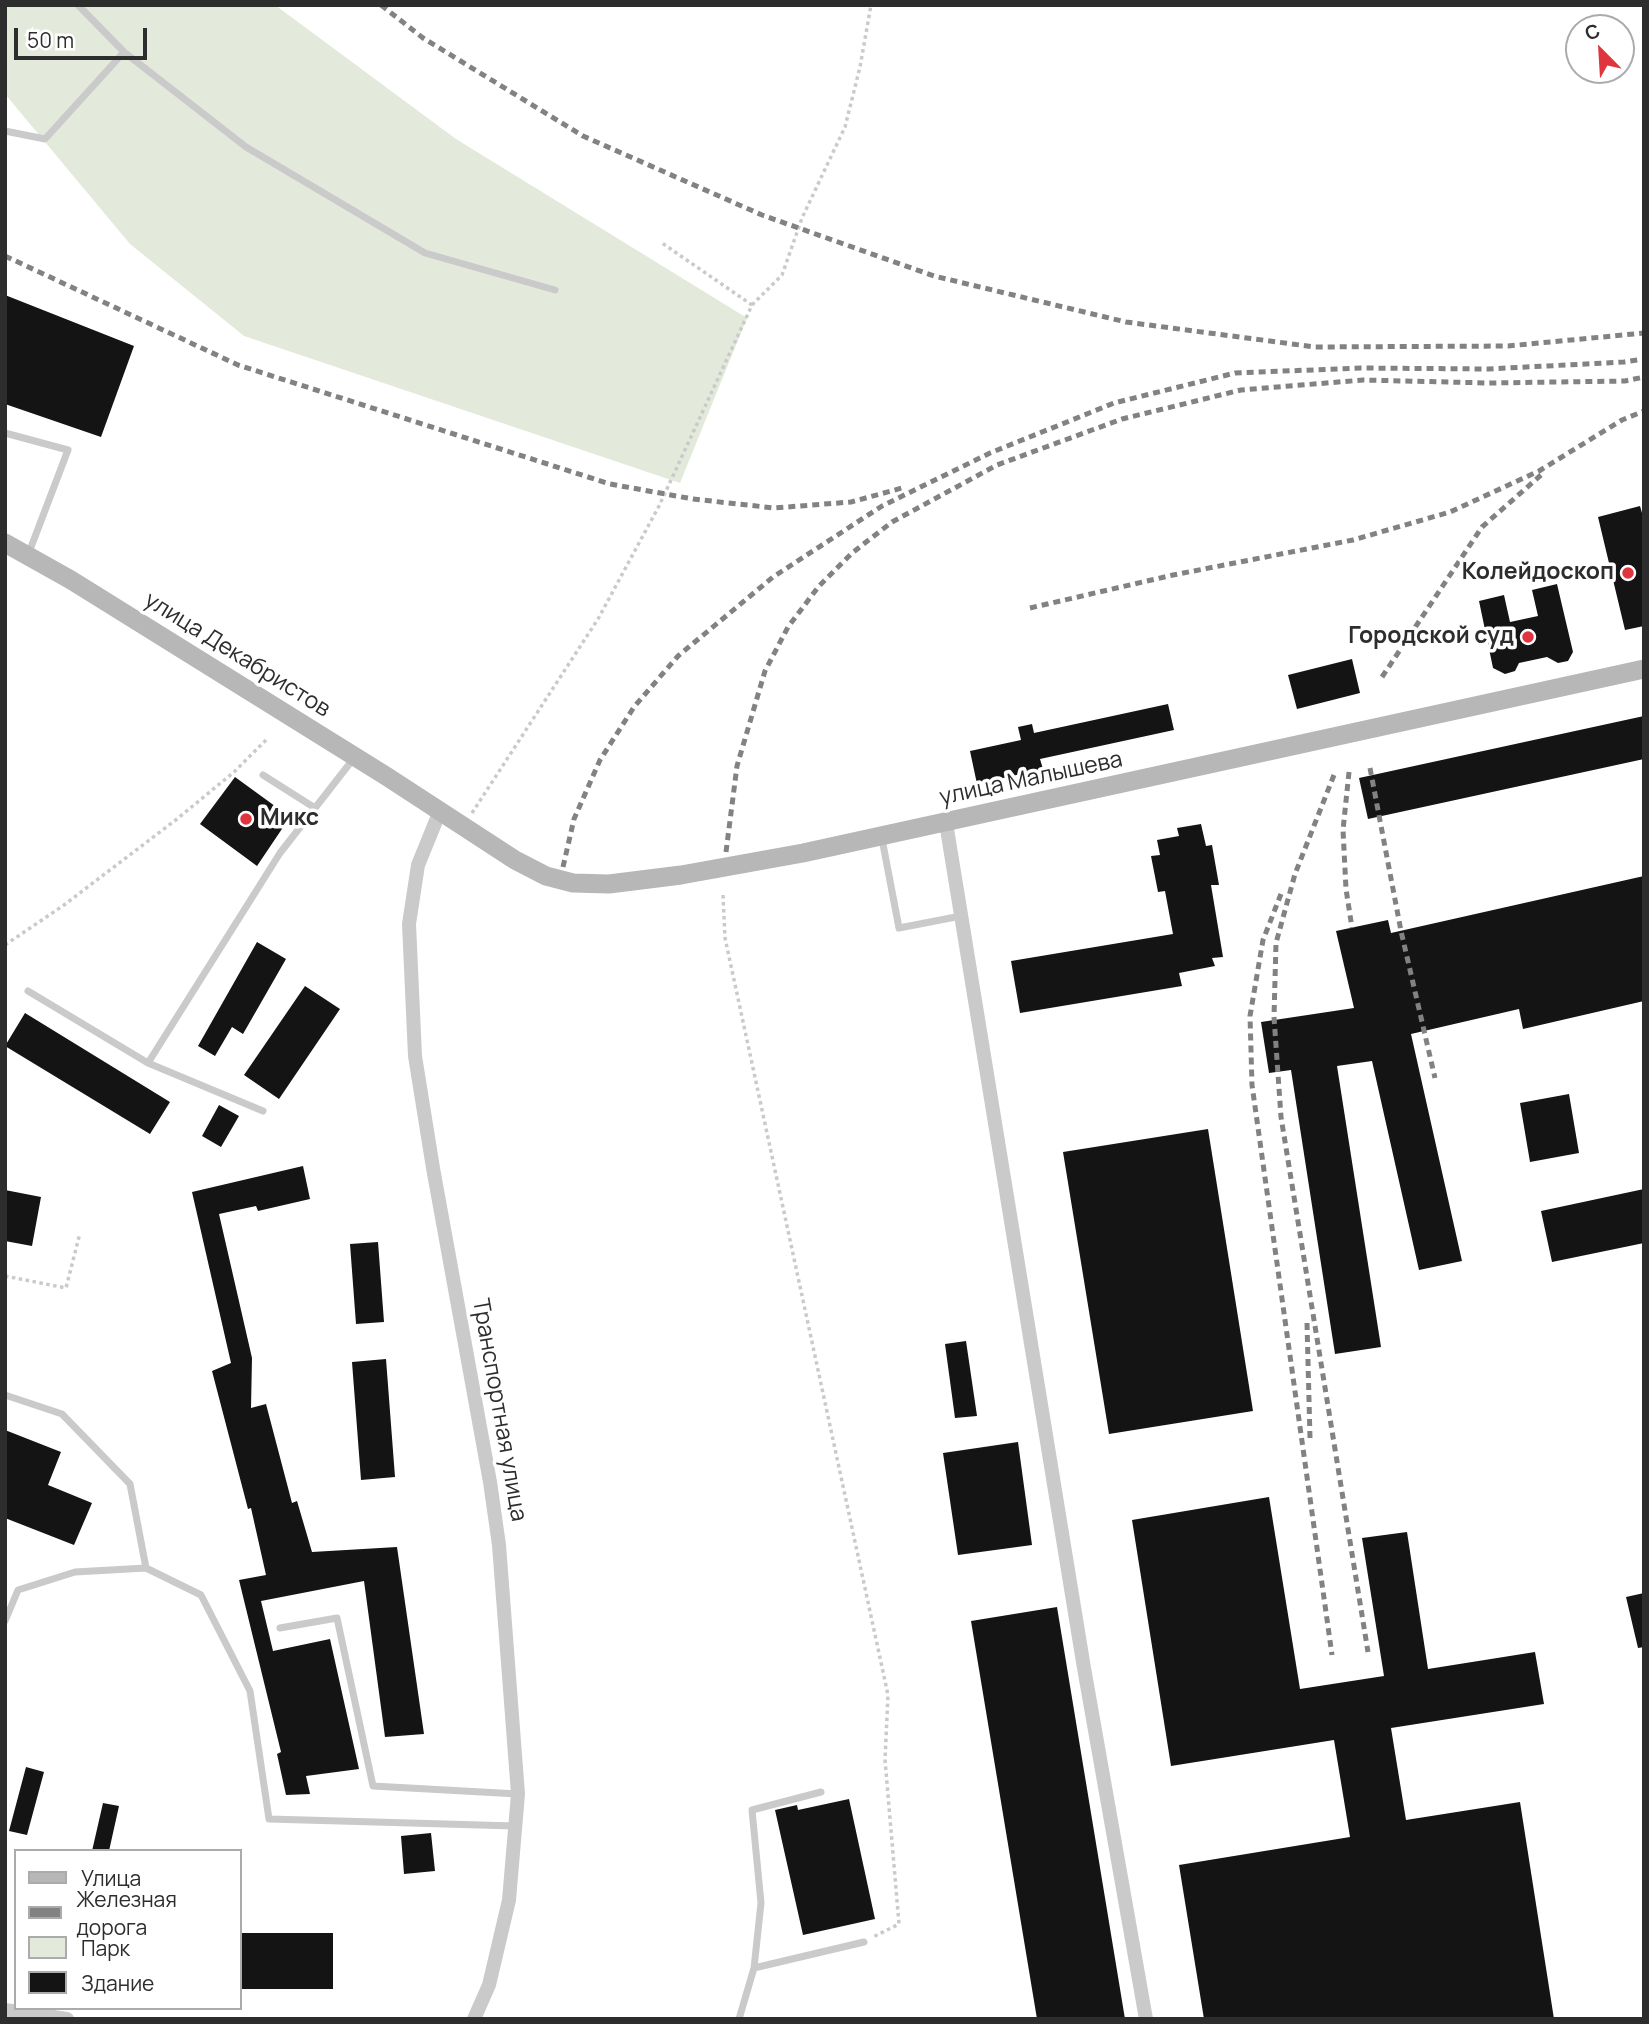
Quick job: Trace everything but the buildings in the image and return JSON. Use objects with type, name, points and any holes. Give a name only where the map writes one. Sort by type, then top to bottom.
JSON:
[{"type":"main road","name":"улица Декабристов","points":[[5,544],[71,580],[440,811]]},
{"type":"main road","name":"улица Малышева","points":[[440,811],[515,860],[546,876],[573,883],[609,884],[709,870],[881,836],[1644,669]]},
{"type":"street","name":"Транспортная улица","points":[[440,811],[418,865],[409,924],[415,1056],[499,1545],[518,1794],[509,1900],[489,1985],[474,2019]]},
{"type":"street","points":[[946,822],[1084,1668],[1146,2019]]},
{"type":"street","points":[[5,2010],[67,2019]]},
{"type":"lane","points":[[78,5],[124,51],[246,147],[425,253],[555,290]]},
{"type":"lane","points":[[5,131],[44,139],[124,51]]},
{"type":"lane","points":[[5,433],[68,450],[27,556]]},
{"type":"lane","points":[[148,1063],[280,853],[355,757]]},
{"type":"lane","points":[[263,775],[315,808]]},
{"type":"lane","points":[[881,836],[899,928],[961,916]]},
{"type":"lane","points":[[27,991],[148,1063],[263,1111]]},
{"type":"lane","points":[[5,1395],[62,1414],[130,1484],[146,1568]]},
{"type":"lane","points":[[5,1621],[18,1590],[75,1572],[146,1568],[201,1595],[250,1691],[269,1819],[516,1826]]},
{"type":"lane","points":[[280,1628],[337,1618],[373,1786],[518,1794]]},
{"type":"lane","points":[[739,2019],[754,1968],[761,1903],[752,1810],[821,1792]]},
{"type":"lane","points":[[754,1968],[864,1942]]},
{"type":"path","points":[[464,827],[598,619],[659,506],[752,305],[782,275],[803,218],[845,127],[860,67],[871,5]]},
{"type":"path","points":[[662,243],[752,305]]},
{"type":"path","points":[[5,945],[64,905],[177,819],[234,772],[266,740]]},
{"type":"path","points":[[723,895],[725,938],[888,1695],[885,1760],[899,1924],[864,1942]]},
{"type":"path","points":[[5,1276],[66,1288],[80,1233]]},
{"type":"green space","points":[[5,5],[275,5],[456,139],[747,318],[680,483],[244,336],[130,244],[5,94]]},
{"type":"railway","points":[[381,5],[423,38],[583,136],[762,215],[934,276],[1126,322],[1315,347],[1508,346],[1644,333]]},
{"type":"railway","points":[[5,256],[238,365],[610,484],[693,499],[774,508],[851,502],[902,488]]},
{"type":"railway","points":[[563,867],[574,819],[600,760],[634,707],[678,656],[773,577],[882,506],[990,453],[1114,403],[1235,373],[1361,368],[1488,369],[1644,359]]},
{"type":"railway","points":[[726,852],[737,766],[765,671],[788,627],[819,586],[852,553],[892,522],[997,465],[1122,419],[1241,390],[1363,380],[1489,383],[1625,381],[1644,377]]},
{"type":"railway","points":[[1030,608],[1173,575],[1353,540],[1450,512],[1539,471],[1622,420],[1644,411]]},
{"type":"railway","points":[[1382,677],[1482,527],[1541,475]]},
{"type":"railway","points":[[1370,768],[1401,931],[1435,1078]]},
{"type":"railway","points":[[1349,772],[1343,830],[1346,889],[1352,928]]},
{"type":"railway","points":[[1334,775],[1295,874],[1276,943],[1274,1017],[1281,1117],[1368,1652]]},
{"type":"railway","points":[[1281,894],[1263,940],[1250,1016],[1252,1085],[1332,1655]]},
{"type":"railway","points":[[1307,1323],[1310,1438]]},
{"type":"place","name":"Колейдоскоп","points":[[1628,573]]},
{"type":"place","name":"Городской суд","points":[[1528,637]]},
{"type":"place","name":"Микс","points":[[246,819]]}]
